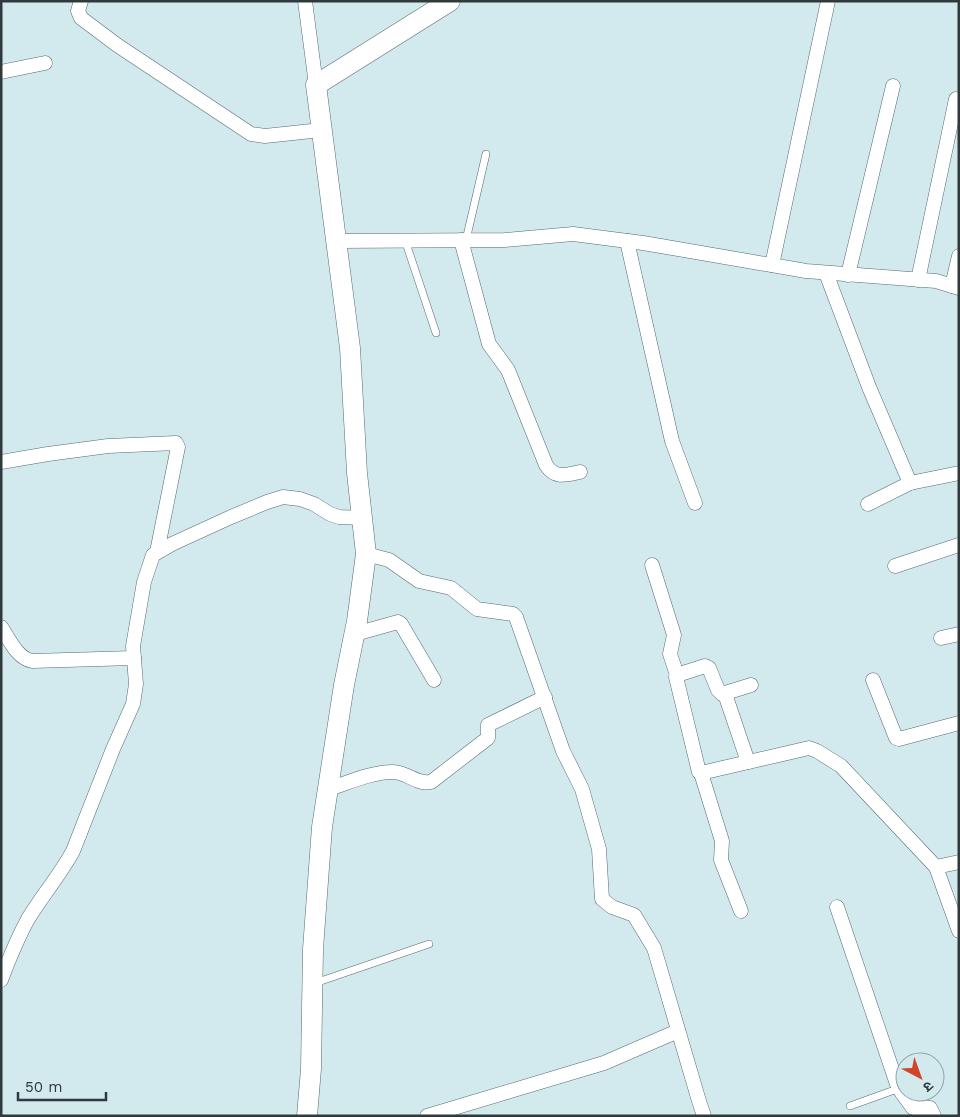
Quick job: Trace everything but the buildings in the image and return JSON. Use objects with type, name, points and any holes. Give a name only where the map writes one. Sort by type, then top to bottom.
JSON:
[{"type":"street","points":[[68,1],[80,6],[81,18],[117,45],[251,134],[265,136],[322,130]]},
{"type":"street","points":[[305,1],[350,348],[357,473],[366,554],[322,827],[317,880],[312,984],[311,1069],[307,1116]]},
{"type":"street","points":[[316,85],[450,1]]},
{"type":"street","points":[[772,265],[828,1]]},
{"type":"street","points":[[1,72],[45,63]]},
{"type":"street","points":[[848,275],[893,86]]},
{"type":"street","points":[[918,280],[956,99]]},
{"type":"street","points":[[336,240],[505,240],[572,234],[826,273],[936,281],[956,287],[959,256]]},
{"type":"street","points":[[463,240],[490,344],[508,370],[546,465],[550,471],[559,475],[580,472]]},
{"type":"street","points":[[627,241],[672,441],[695,503]]},
{"type":"street","points":[[826,273],[869,387],[910,483]]},
{"type":"street","points":[[1,462],[108,446],[176,443],[178,447],[157,552]]},
{"type":"street","points":[[868,504],[910,483],[959,473]]},
{"type":"street","points":[[1,980],[28,919],[65,866],[73,851],[113,749],[133,704],[136,684],[133,646],[144,582],[151,558],[157,552],[240,513],[283,497],[314,504],[339,518],[362,518]]},
{"type":"street","points":[[895,566],[959,545]]},
{"type":"street","points":[[366,554],[389,560],[419,581],[451,588],[477,608],[515,616],[563,751],[582,789],[599,849],[602,899],[612,907],[634,915],[654,948],[704,1116]]},
{"type":"street","points":[[652,565],[674,635],[670,654],[677,675],[698,769],[701,773],[722,841],[721,860],[741,911]]},
{"type":"street","points":[[354,634],[398,622],[434,680]]},
{"type":"street","points":[[1,627],[20,656],[26,660],[134,658]]},
{"type":"street","points":[[941,638],[959,634]]},
{"type":"street","points":[[677,675],[708,666],[720,692],[725,694],[751,685]]},
{"type":"street","points":[[873,680],[896,738],[899,739],[959,723]]},
{"type":"street","points":[[725,694],[748,762]]},
{"type":"street","points":[[328,789],[364,777],[394,772],[403,773],[420,782],[430,782],[488,738],[488,725],[545,697]]},
{"type":"street","points":[[701,773],[809,748],[817,751],[841,766],[936,867],[959,931]]},
{"type":"street","points":[[936,867],[959,862]]},
{"type":"street","points":[[837,907],[895,1074]]},
{"type":"street","points":[[426,1116],[604,1063],[678,1031]]},
{"type":"street","points":[[910,1102],[914,1108],[930,1108],[934,1116]]},
{"type":"lane","points":[[463,240],[486,154]]},
{"type":"lane","points":[[404,240],[436,333]]},
{"type":"lane","points":[[312,984],[429,944]]},
{"type":"lane","points":[[850,1106],[895,1090]]}]
